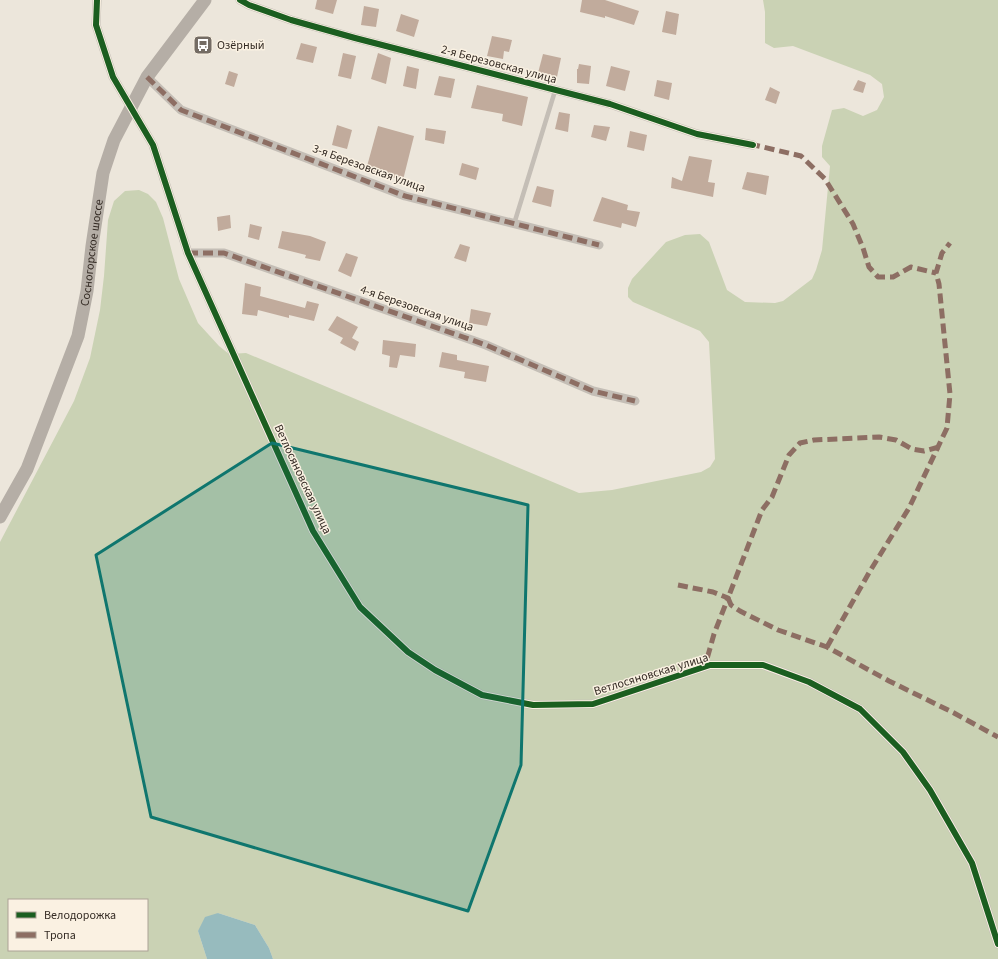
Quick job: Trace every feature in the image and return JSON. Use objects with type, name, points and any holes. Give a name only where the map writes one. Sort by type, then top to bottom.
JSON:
[{"type":"main road","name":"Сосногорское шоссе","points":[[0,517],[27,469],[78,336],[87,291],[103,173],[114,140],[147,77],[205,0]]},
{"type":"street","name":"Ветлосяновская улица","points":[[97,0],[96,25],[113,77],[153,145],[188,253],[313,531],[360,607],[408,652],[435,670],[482,695],[533,705],[593,704],[710,665],[763,665],[808,682],[860,709],[903,752],[930,790],[972,864],[998,944]]},
{"type":"street","name":"2-я Березовская улица","points":[[240,0],[249,5],[298,22],[486,71],[519,82],[610,104],[697,134],[753,145]]},
{"type":"street","name":"3-я Березовская улица","points":[[147,77],[181,110],[405,196],[600,246]]},
{"type":"street","name":"4-я Березовская улица","points":[[188,253],[224,253],[486,346],[593,391],[635,400]]},
{"type":"lane","points":[[514,224],[555,90]]},
{"type":"highlighted area","points":[[272,443],[528,505],[521,765],[468,911],[151,817],[96,555]]},
{"type":"green space","points":[[763,0],[998,0],[998,959],[273,959],[269,948],[255,925],[218,913],[198,931],[207,959],[0,959],[0,542],[74,401],[90,358],[100,310],[108,220],[114,201],[125,191],[139,190],[148,194],[156,202],[163,218],[179,279],[198,323],[219,346],[229,354],[246,353],[579,493],[612,490],[701,472],[710,467],[715,459],[709,342],[700,331],[633,302],[628,297],[628,288],[632,279],[666,242],[685,235],[700,234],[709,242],[727,290],[745,302],[775,303],[783,301],[812,279],[822,250],[830,166],[822,157],[822,146],[832,110],[844,108],[863,116],[877,110],[884,97],[882,84],[870,75],[793,46],[774,48],[765,43],[765,12]]},
{"type":"water","points":[[218,913],[255,925],[269,948],[273,959],[207,959],[198,931],[205,917]]},
{"type":"building","points":[[317,0],[337,0],[333,14],[315,9]]},
{"type":"building","points":[[582,0],[605,0],[639,11],[634,25],[605,16],[605,18],[580,12]]},
{"type":"building","points":[[364,6],[379,9],[376,27],[361,25]]},
{"type":"building","points":[[666,11],[679,14],[676,35],[662,32]]},
{"type":"building","points":[[401,14],[419,20],[414,37],[396,31]]},
{"type":"building","points":[[492,36],[512,40],[509,52],[504,51],[503,59],[487,56]]},
{"type":"building","points":[[301,43],[317,47],[313,63],[296,59]]},
{"type":"building","points":[[343,53],[356,56],[351,79],[338,76]]},
{"type":"building","points":[[378,53],[391,58],[386,84],[371,79]]},
{"type":"building","points":[[543,54],[561,58],[557,77],[538,73]]},
{"type":"building","points":[[579,64],[591,66],[589,84],[577,83],[577,69]]},
{"type":"building","points":[[407,66],[419,69],[416,89],[403,86]]},
{"type":"building","points":[[611,66],[630,71],[625,91],[606,86]]},
{"type":"building","points":[[229,71],[238,74],[234,87],[225,84]]},
{"type":"building","points":[[439,76],[455,79],[451,98],[434,95]]},
{"type":"building","points":[[657,80],[672,83],[669,100],[654,96]]},
{"type":"building","points":[[858,80],[866,83],[863,93],[853,90]]},
{"type":"building","points":[[477,85],[528,97],[522,126],[502,121],[503,114],[471,108]]},
{"type":"building","points":[[770,87],[780,92],[776,104],[765,100]]},
{"type":"building","points":[[559,112],[570,114],[568,132],[555,129]]},
{"type":"building","points":[[337,125],[352,130],[347,149],[332,145]]},
{"type":"building","points":[[594,125],[610,127],[606,141],[591,137]]},
{"type":"building","points":[[378,126],[414,136],[403,180],[366,170]]},
{"type":"building","points":[[426,128],[446,131],[444,144],[425,140]]},
{"type":"building","points":[[630,131],[647,135],[644,151],[627,147]]},
{"type":"building","points":[[689,156],[712,160],[708,182],[715,183],[713,197],[671,188],[672,177],[682,181]]},
{"type":"building","points":[[462,163],[479,168],[476,180],[459,175]]},
{"type":"building","points":[[747,172],[769,176],[766,195],[742,189]]},
{"type":"building","points":[[537,186],[554,190],[551,207],[532,202]]},
{"type":"building","points":[[602,197],[628,205],[627,210],[640,212],[636,227],[622,223],[621,228],[593,221]]},
{"type":"building","points":[[230,215],[231,228],[218,231],[217,217]]},
{"type":"building","points":[[250,224],[262,227],[259,240],[248,237]]},
{"type":"building","points":[[282,231],[310,236],[326,242],[320,261],[305,258],[306,255],[278,248]]},
{"type":"building","points":[[460,244],[470,247],[466,262],[454,258]]},
{"type":"building","points":[[346,253],[358,257],[351,277],[338,271]]},
{"type":"building","points":[[245,283],[261,287],[260,296],[305,308],[307,301],[319,304],[314,321],[289,315],[289,318],[258,310],[257,316],[242,314]]},
{"type":"building","points":[[471,309],[491,313],[487,326],[469,323]]},
{"type":"building","points":[[337,316],[358,327],[352,338],[359,342],[355,351],[340,343],[343,338],[328,330]]},
{"type":"building","points":[[383,340],[416,344],[415,357],[400,355],[397,368],[389,367],[390,356],[382,354]]},
{"type":"building","points":[[442,352],[457,355],[457,360],[489,366],[486,382],[464,378],[465,372],[439,367]]},
{"type":"marked path","points":[[147,77],[181,110],[405,196],[599,245]]},
{"type":"marked path","points":[[750,144],[801,156],[825,179],[853,224],[869,267],[878,277],[893,277],[911,267],[936,273]]},
{"type":"marked path","points":[[827,647],[870,571],[909,508],[947,428],[950,394],[939,284],[936,273],[942,253],[950,243]]},
{"type":"marked path","points":[[188,253],[224,253],[486,345],[593,391],[635,401]]},
{"type":"marked path","points":[[939,447],[924,451],[912,449],[896,440],[879,437],[814,440],[800,443],[789,455],[772,497],[762,510],[728,598],[731,605],[740,611],[778,630],[827,647],[889,681],[954,713],[998,737]]},
{"type":"marked path","points":[[678,585],[713,592],[728,598],[714,634],[705,666]]},
{"type":"cycle path","points":[[97,0],[96,25],[113,77],[153,145],[188,253],[313,531],[360,607],[408,652],[435,670],[482,695],[533,705],[593,704],[710,665],[763,665],[809,682],[860,709],[903,752],[930,790],[972,863],[998,944]]},
{"type":"cycle path","points":[[240,0],[249,5],[291,20],[610,104],[697,134],[753,145]]},
{"type":"place","name":"Озёрный","points":[[203,45]]}]
